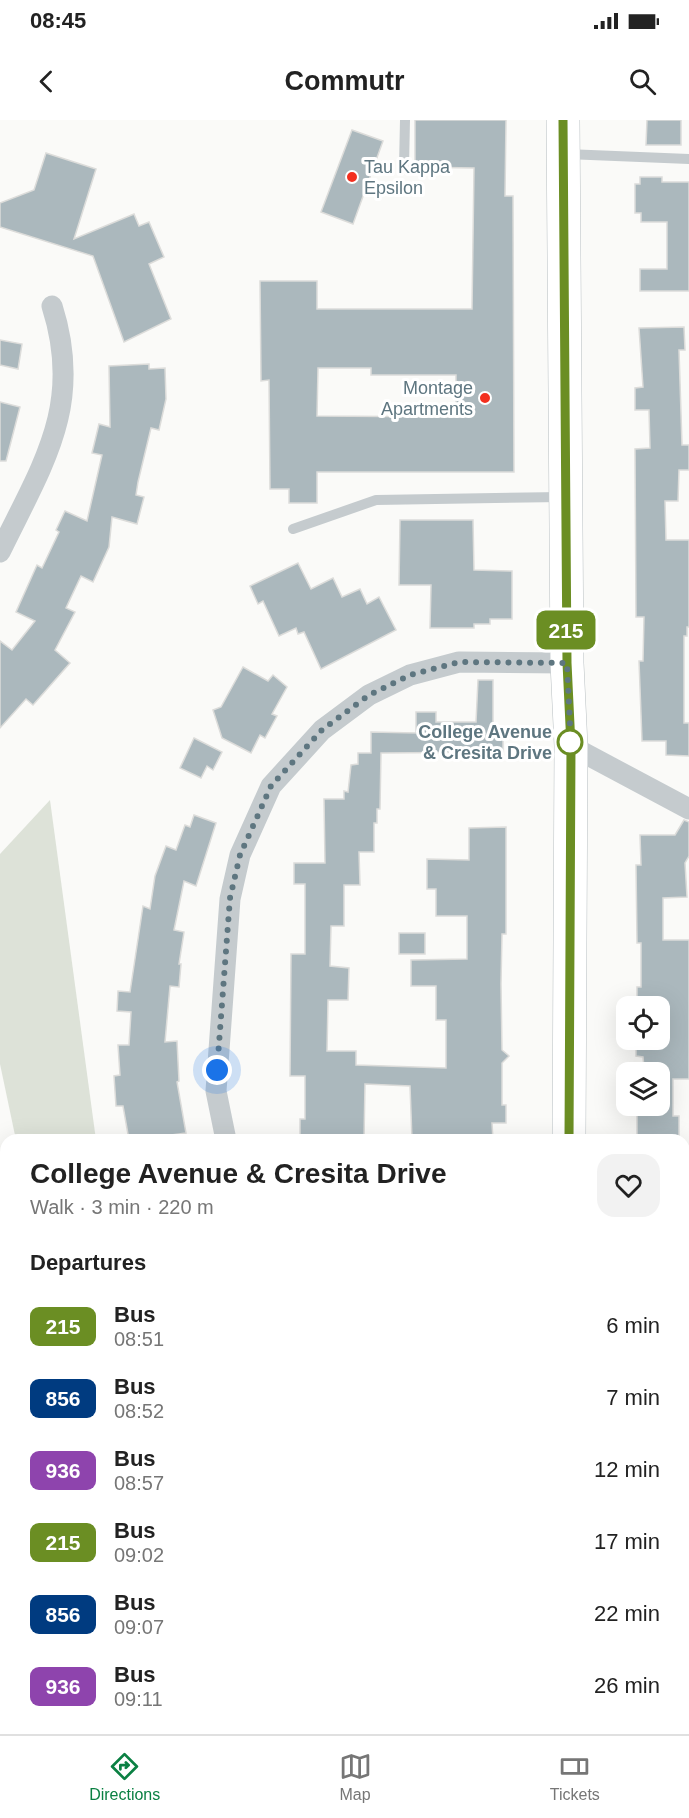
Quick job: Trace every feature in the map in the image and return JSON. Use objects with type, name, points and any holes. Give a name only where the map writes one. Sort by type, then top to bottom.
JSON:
[{"type":"main road","points":[[563,120],[567,663],[571,746],[568,1134]]},
{"type":"street","points":[[0,552],[47,453],[59,419],[65,377],[64,352],[52,306]]},
{"type":"street","points":[[225,1134],[216,1091],[230,898],[240,855],[271,786],[322,730],[369,695],[410,675],[459,662],[567,663]]},
{"type":"street","points":[[571,746],[689,809]]},
{"type":"lane","points":[[404,167],[405,120]]},
{"type":"lane","points":[[563,154],[689,159]]},
{"type":"lane","points":[[293,529],[376,500],[565,497]]},
{"type":"shaded area","points":[[50,800],[95,1134],[15,1134],[0,1064],[0,854]]},
{"type":"building","name":"Montage Apartments","points":[[415,120],[506,120],[505,196],[513,196],[514,472],[317,472],[317,503],[289,503],[289,489],[270,489],[269,380],[261,381],[260,281],[317,281],[317,309],[472,309],[474,168],[415,167]],"holes":[[[318,368],[371,368],[371,375],[456,375],[456,417],[317,416]]]},
{"type":"building","points":[[647,120],[681,120],[681,145],[646,145]]},
{"type":"building","name":"Tau Kappa Epsilon","points":[[352,130],[383,141],[353,224],[321,212]]},
{"type":"building","points":[[46,153],[96,169],[74,239],[134,214],[139,226],[149,222],[164,257],[149,264],[171,319],[124,342],[93,256],[0,227],[0,203],[34,190]]},
{"type":"building","points":[[640,177],[662,177],[662,182],[689,182],[689,291],[640,291],[640,269],[667,269],[667,222],[641,222],[641,213],[635,213],[635,184],[640,184]]},
{"type":"building","points":[[684,327],[685,350],[679,350],[682,445],[689,445],[689,470],[679,470],[678,501],[665,501],[666,540],[689,540],[689,627],[687,627],[687,636],[684,636],[684,723],[689,723],[689,756],[666,755],[666,741],[642,741],[639,661],[643,661],[644,617],[636,617],[635,449],[650,448],[649,410],[635,410],[635,388],[643,387],[639,328]]},
{"type":"building","points":[[0,340],[22,344],[18,369],[0,365]]},
{"type":"building","points":[[149,364],[149,369],[165,368],[166,399],[159,430],[151,428],[138,482],[136,495],[144,497],[137,524],[112,517],[109,547],[93,582],[81,576],[66,608],[75,612],[55,650],[70,663],[33,705],[26,699],[0,728],[0,641],[12,650],[35,621],[16,612],[37,565],[42,568],[59,532],[56,530],[65,511],[87,521],[102,455],[92,453],[99,424],[110,427],[109,366]]},
{"type":"building","points":[[0,402],[20,407],[6,461],[0,461]]},
{"type":"building","points":[[400,520],[473,520],[474,570],[512,571],[512,619],[490,619],[490,624],[474,624],[474,628],[430,628],[431,585],[399,585]]},
{"type":"building","points":[[298,563],[311,589],[333,578],[342,597],[360,589],[367,604],[379,597],[396,630],[321,669],[304,632],[298,634],[296,628],[279,636],[263,601],[258,604],[250,586]]},
{"type":"building","points":[[243,667],[268,681],[273,675],[287,687],[272,714],[277,716],[265,738],[260,735],[251,753],[222,738],[213,710],[221,707]]},
{"type":"building","points":[[478,680],[493,680],[493,728],[503,728],[503,752],[381,753],[380,809],[377,809],[377,823],[374,823],[374,852],[359,852],[360,885],[344,885],[344,926],[331,926],[330,966],[349,968],[348,1000],[328,1000],[327,1051],[356,1051],[356,1065],[446,1068],[446,1020],[436,1020],[436,986],[411,986],[411,960],[467,959],[467,916],[436,916],[436,889],[427,889],[427,859],[469,860],[469,828],[506,827],[506,934],[502,934],[501,984],[502,1050],[509,1056],[502,1063],[502,1105],[506,1105],[506,1123],[492,1123],[493,1134],[412,1134],[410,1086],[365,1084],[364,1134],[300,1134],[300,1119],[305,1119],[305,1076],[290,1076],[291,954],[305,954],[305,884],[294,884],[294,863],[325,863],[324,799],[344,799],[344,791],[348,792],[351,765],[358,764],[358,753],[371,753],[371,732],[416,733],[416,712],[436,712],[436,722],[476,722]]},
{"type":"building","points":[[194,738],[222,752],[213,770],[207,766],[201,778],[180,768]]},
{"type":"building","points":[[194,815],[216,823],[196,886],[184,881],[174,930],[184,932],[179,964],[181,964],[179,987],[170,986],[165,1042],[177,1041],[179,1081],[177,1082],[186,1133],[128,1134],[123,1106],[116,1106],[114,1076],[120,1075],[118,1045],[129,1045],[131,1012],[117,1011],[118,991],[130,992],[143,906],[150,909],[155,876],[166,846],[176,850],[185,825],[190,827]]},
{"type":"building","points":[[684,820],[689,822],[689,856],[685,863],[687,897],[663,898],[663,940],[689,940],[689,1079],[673,1079],[673,1116],[679,1116],[679,1134],[637,1134],[637,1116],[670,1116],[670,1062],[643,1062],[643,1057],[636,1056],[636,1050],[670,1050],[670,996],[637,996],[637,987],[641,987],[641,943],[637,943],[636,865],[641,865],[640,835],[675,835]]},
{"type":"building","points":[[399,933],[425,933],[425,954],[399,954]]},
{"type":"bus line","name":"215","points":[[563,120],[567,663],[571,746],[569,1134]]},
{"type":"place","name":"Tau Kappa Epsilon","points":[[352,177]]},
{"type":"place","name":"Montage Apartments","points":[[485,398]]},
{"type":"place","name":"College Avenue & Cresita Drive","points":[[570,742]]},
{"type":"route","points":[[217,1070],[230,898],[240,855],[271,786],[322,730],[369,695],[410,675],[459,662],[567,663],[571,746],[570,742]]}]
